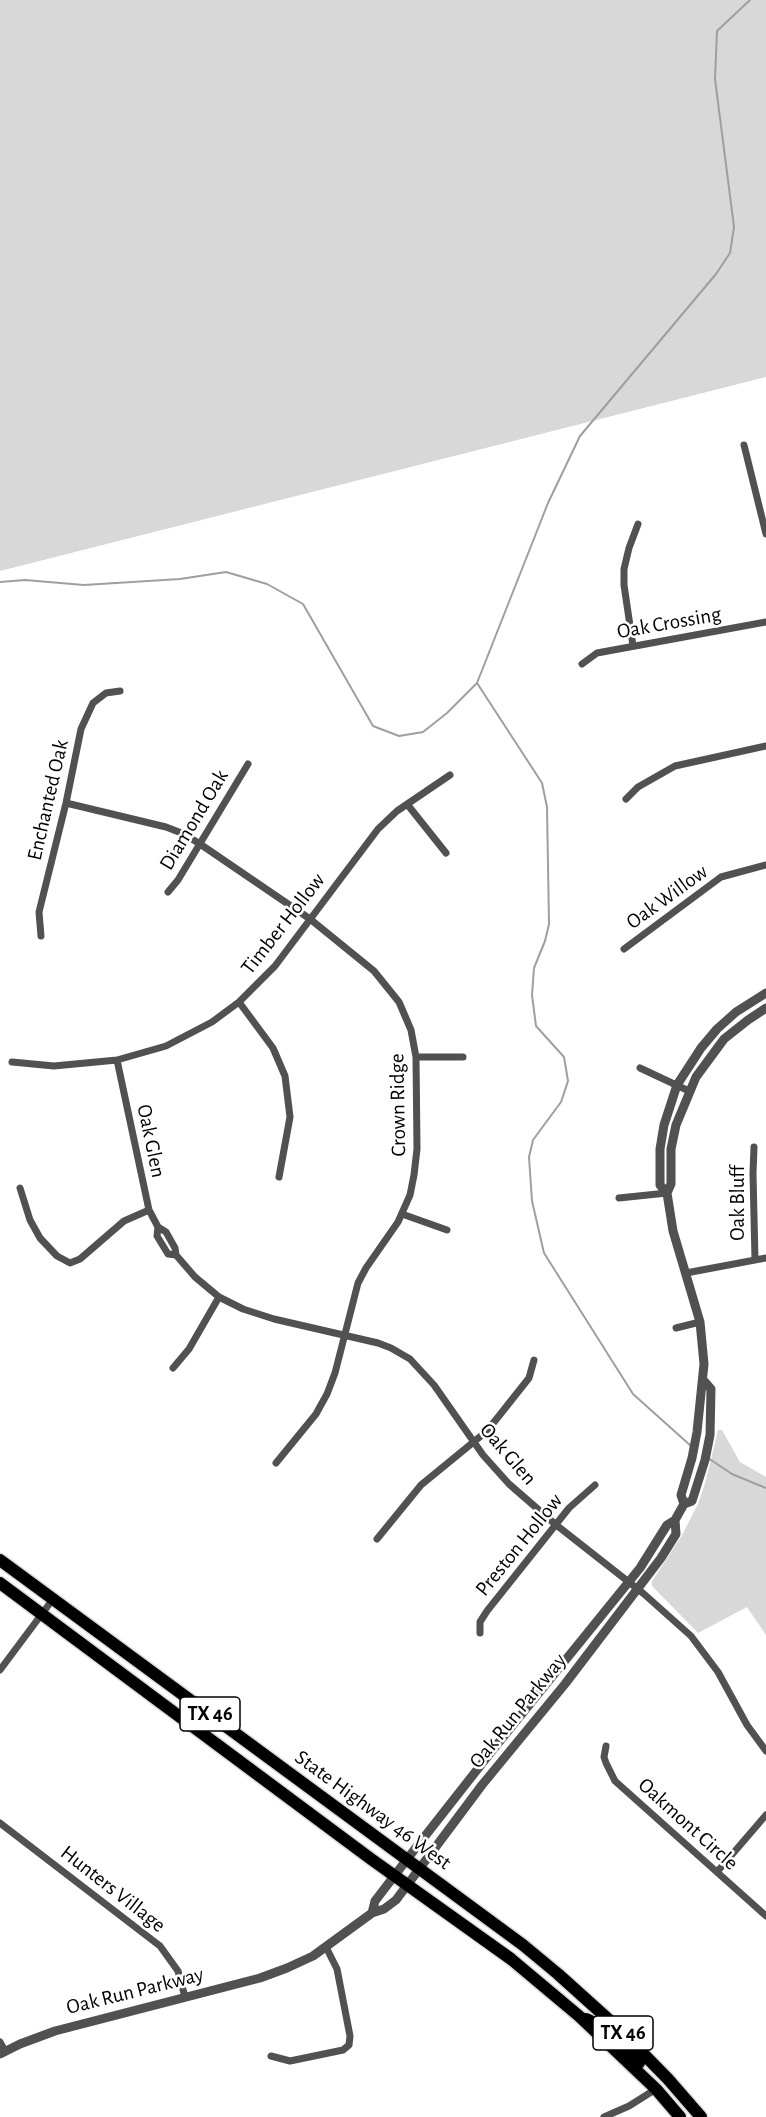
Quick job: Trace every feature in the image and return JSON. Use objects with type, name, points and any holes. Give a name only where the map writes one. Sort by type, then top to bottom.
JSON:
[{"type":"main road","name":"State Highway 46 West","points":[[0,1560],[523,1945],[618,2028],[701,2117]]},
{"type":"main road","name":"State Highway 46 West","points":[[0,1583],[511,1959],[579,2016],[656,2089],[680,2117]]},
{"type":"main road","points":[[579,2016],[602,2025],[653,2077],[668,2079]]},
{"type":"main road","points":[[656,2089],[662,2085],[666,2087],[692,2117]]},
{"type":"street","points":[[744,445],[766,534]]},
{"type":"street","points":[[633,646],[624,585],[624,569],[638,524]]},
{"type":"street","name":"Oak Crossing","points":[[582,664],[597,653],[766,622]]},
{"type":"street","name":"Enchanted Oak","points":[[41,936],[39,912],[84,720],[93,703],[100,697],[106,693],[120,691]]},
{"type":"street","points":[[626,799],[638,788],[675,766],[766,746]]},
{"type":"street","name":"Diamond Oak","points":[[168,892],[178,880],[248,764]]},
{"type":"street","name":"Timber Hollow","points":[[12,1062],[63,1066],[117,1060],[151,1051],[212,1022],[239,1002],[275,966],[369,839],[386,820],[450,775]]},
{"type":"street","name":"Crown Ridge","points":[[66,803],[166,827],[200,844],[310,919],[374,971],[399,1002],[411,1030],[416,1058],[416,1164],[410,1195],[402,1214],[358,1284],[327,1394],[316,1414],[276,1463]]},
{"type":"street","points":[[407,804],[446,854]]},
{"type":"street","name":"Oak Willow","points":[[624,949],[712,882],[731,873],[766,865]]},
{"type":"street","name":"Oak Run Parkway","points":[[684,1504],[681,1495],[698,1432],[701,1388],[704,1381],[704,1350],[700,1322],[673,1231],[667,1193],[660,1185],[660,1149],[667,1113],[677,1085],[700,1048],[717,1029],[766,993]]},
{"type":"street","points":[[239,1002],[273,1048],[285,1076],[290,1117],[279,1178]]},
{"type":"street","name":"Oak Run Parkway","points":[[667,1193],[671,1184],[671,1149],[676,1125],[689,1091],[702,1067],[720,1044],[766,1008]]},
{"type":"street","points":[[416,1058],[463,1057]]},
{"type":"street","name":"Oak Glen","points":[[117,1060],[149,1210],[158,1227],[157,1236],[168,1254],[176,1255],[195,1277],[219,1296],[257,1315],[378,1343],[410,1359],[434,1385],[473,1443],[515,1490],[691,1636],[704,1651],[747,1725],[766,1752]]},
{"type":"street","points":[[640,1068],[689,1091]]},
{"type":"street","name":"Oak Bluff","points":[[754,1147],[755,1260]]},
{"type":"street","points":[[20,1188],[30,1220],[40,1238],[60,1259],[70,1263],[80,1259],[124,1221],[149,1210]]},
{"type":"street","points":[[619,1198],[667,1193]]},
{"type":"street","points":[[402,1214],[447,1230]]},
{"type":"street","points":[[686,1273],[766,1258]]},
{"type":"street","points":[[173,1368],[189,1349],[219,1296]]},
{"type":"street","points":[[676,1328],[700,1322]]},
{"type":"street","points":[[377,1539],[421,1485],[487,1431],[525,1384],[532,1372],[534,1360]]},
{"type":"street","name":"Oak Run Parkway","points":[[2,2053],[55,2031],[260,1978],[287,1968],[313,1956],[372,1913],[384,1909],[396,1900],[482,1785],[565,1684],[661,1558],[676,1534],[675,1520],[684,1504],[692,1501],[710,1436],[711,1389],[704,1381]]},
{"type":"street","name":"Preston Hollow","points":[[480,1633],[480,1622],[487,1611],[555,1524],[576,1500],[595,1485]]},
{"type":"street","name":"Oak Run Parkway","points":[[372,1913],[375,1901],[649,1555],[669,1522],[675,1520]]},
{"type":"street","points":[[0,1670],[53,1599]]},
{"type":"street","name":"Oakmont Circle","points":[[606,1746],[604,1756],[615,1781],[766,1916]]},
{"type":"street","points":[[717,1872],[766,1815]]},
{"type":"street","name":"Hunters Village","points":[[0,1823],[160,1946],[178,1971],[185,1997]]},
{"type":"street","points":[[271,2056],[290,2061],[343,2050],[349,2045],[350,2036],[337,1969],[326,1947]]},
{"type":"street","points":[[0,2042],[2,2053]]},
{"type":"street","points":[[604,2117],[629,2106],[656,2089]]},
{"type":"shaded area","points":[[0,0],[766,0],[766,377],[0,571]]},
{"type":"shaded area","points":[[718,1430],[722,1430],[740,1462],[766,1477],[766,1635],[747,1607],[698,1633],[652,1586],[652,1581],[681,1537],[698,1504]]},
{"type":"waterway","points":[[0,582],[25,580],[84,585],[180,579],[226,572],[267,584],[303,604],[373,726],[399,736],[423,732],[447,713],[477,683],[548,503],[580,436],[716,274],[730,253],[734,227],[715,79],[717,31],[750,0]]},
{"type":"waterway","points":[[477,683],[542,783],[547,807],[549,924],[534,968],[532,995],[536,1026],[564,1057],[568,1081],[561,1102],[533,1140],[529,1157],[532,1201],[544,1253],[633,1394],[691,1446]]},
{"type":"waterway","points":[[708,1458],[732,1474],[766,1488]]}]
